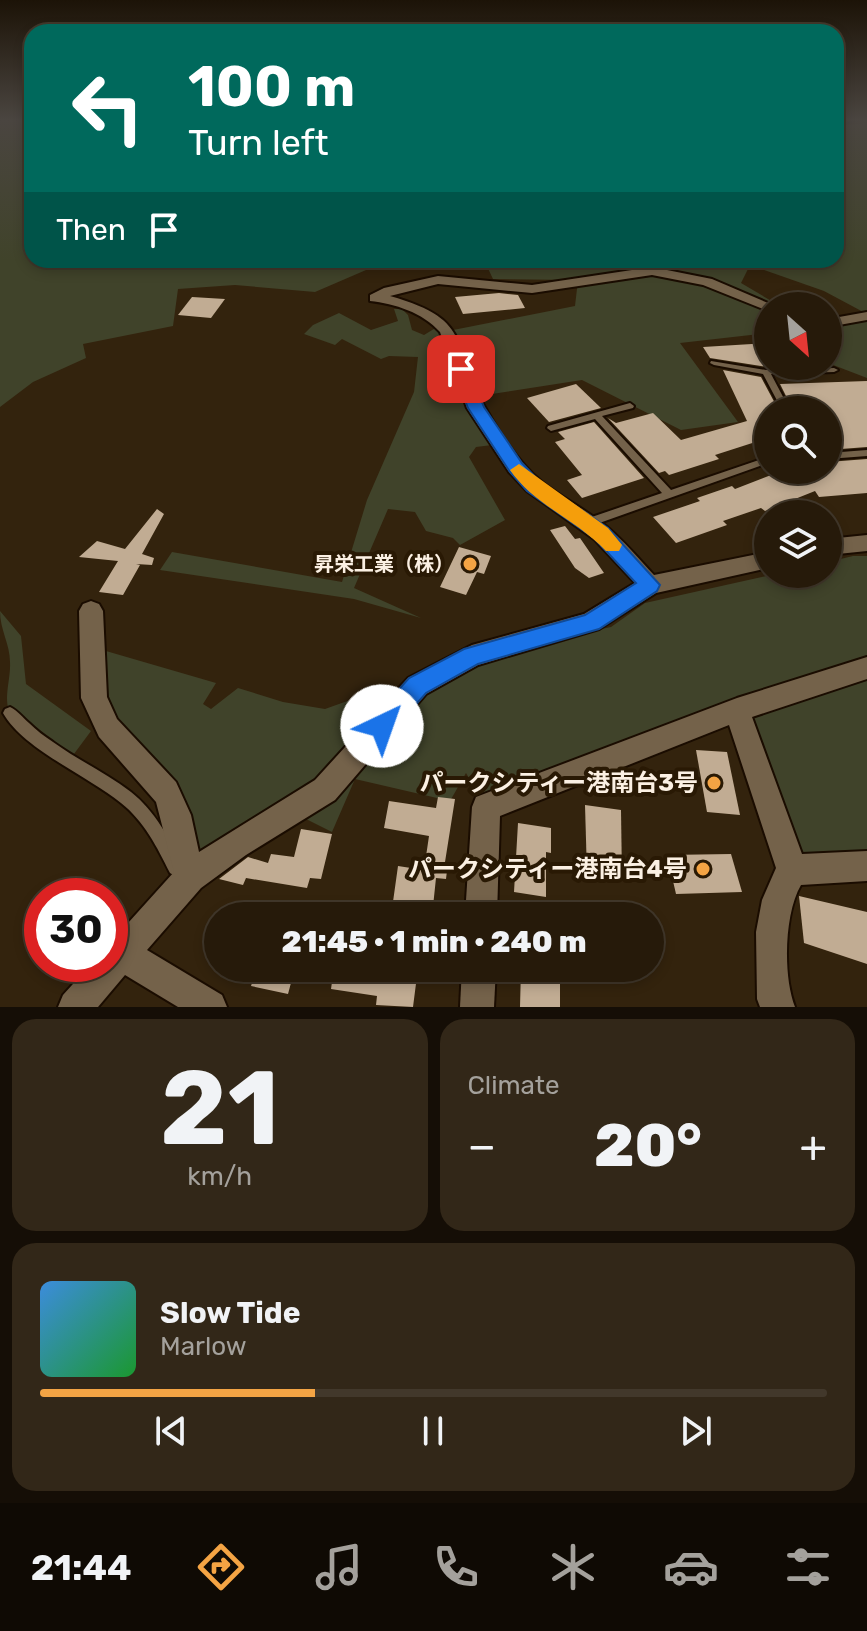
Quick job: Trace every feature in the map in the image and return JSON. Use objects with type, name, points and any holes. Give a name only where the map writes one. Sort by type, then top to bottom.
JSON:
[{"type":"street","points":[[650,585],[601,533],[534,486],[516,467],[476,408],[442,324],[430,313],[376,298],[389,291],[438,280],[532,289],[652,271],[707,282],[754,300]]},
{"type":"street","points":[[842,320],[867,316]]},
{"type":"street","points":[[842,546],[867,543]]},
{"type":"street","points":[[128,949],[190,877],[235,844],[325,790],[417,686],[472,656],[591,622],[650,585],[754,563]]},
{"type":"street","points":[[91,611],[94,698],[108,728],[166,792],[176,815],[190,877]]},
{"type":"street","points":[[482,902],[486,807],[737,710],[867,668]]},
{"type":"street","points":[[737,710],[792,870]]},
{"type":"street","points":[[792,870],[867,866]]},
{"type":"street","points":[[778,1007],[774,999],[770,940],[783,883],[792,870]]},
{"type":"street","points":[[128,958],[210,1007]]},
{"type":"street","points":[[75,1007],[98,982]]},
{"type":"street","points":[[477,1007],[478,982]]},
{"type":"lane","points":[[714,363],[754,370]]},
{"type":"lane","points":[[551,428],[630,406]]},
{"type":"lane","points":[[597,416],[670,495]]},
{"type":"lane","points":[[842,455],[867,453]]},
{"type":"lane","points":[[587,523],[754,465]]},
{"type":"lane","points":[[10,713],[28,734],[126,798],[156,830],[176,869],[190,877]]},
{"type":"green space","points":[[0,166],[24,166],[24,268],[371,268],[315,292],[235,285],[178,289],[173,326],[83,344],[86,358],[33,382],[0,407]]},
{"type":"green space","points":[[844,166],[867,166],[867,314],[842,301],[842,292],[826,292],[759,268],[844,268]]},
{"type":"green space","points":[[488,268],[748,268],[741,283],[756,292],[754,335],[680,343],[738,422],[681,430],[582,380],[472,397],[500,444],[476,447],[469,457],[505,520],[460,545],[453,538],[426,531],[415,512],[388,509],[354,588],[421,618],[354,599],[160,570],[172,552],[342,582],[367,500],[414,392],[418,357],[389,356],[381,359],[342,339],[335,345],[304,334],[313,325],[339,313],[371,330],[398,321],[394,309],[402,309],[408,315],[412,330],[424,335],[442,324],[448,331],[575,306],[578,280],[493,279]]},
{"type":"green space","points":[[867,319],[867,378],[842,368],[842,322]]},
{"type":"green space","points":[[867,556],[867,866],[792,870],[738,710],[486,807],[466,773],[450,801],[355,779],[332,832],[290,811],[190,877],[176,815],[108,728],[93,669],[106,651],[216,683],[203,704],[211,709],[238,688],[283,702],[325,709],[353,699],[382,726],[472,656],[611,627],[645,603],[754,579],[754,588],[842,588],[842,559]]},
{"type":"green space","points":[[0,611],[21,636],[26,684],[91,731],[68,762],[10,713],[7,701],[10,655]]},
{"type":"building","points":[[499,293],[518,295],[525,308],[463,314],[455,297]]},
{"type":"building","points":[[192,297],[225,299],[211,318],[178,315]]},
{"type":"building","points":[[754,344],[754,365],[710,358],[703,347]]},
{"type":"building","points":[[723,370],[763,380],[771,396],[754,396],[754,442],[715,455],[719,459],[669,475],[665,471],[659,473],[608,418],[616,423],[653,413],[681,440],[747,421]]},
{"type":"building","points":[[867,381],[867,447],[842,449],[842,396],[786,396],[780,384]]},
{"type":"building","points":[[576,384],[601,408],[549,422],[527,398]]},
{"type":"building","points":[[594,422],[644,478],[582,498],[567,480],[582,475],[555,442],[565,439],[558,432]]},
{"type":"building","points":[[867,459],[867,493],[819,497],[815,491],[792,500],[754,500],[754,510],[723,521],[727,525],[676,543],[653,517],[700,501],[697,498],[754,482],[842,484],[842,461]]},
{"type":"building","points":[[157,509],[164,514],[142,554],[154,558],[152,565],[136,564],[140,565],[123,595],[99,592],[118,561],[79,557],[97,541],[125,549]]},
{"type":"building","points":[[565,526],[575,539],[580,538],[604,573],[589,578],[575,568],[550,530]]},
{"type":"building","name":"昇栄工業（株）","points":[[459,547],[491,556],[484,574],[477,572],[466,595],[440,587]]},
{"type":"building","name":"パークシティー港南台3号","points":[[696,750],[727,752],[740,815],[707,812]]},
{"type":"building","points":[[438,797],[455,799],[445,862],[448,862],[446,879],[436,878],[433,902],[393,902],[398,866],[424,870],[429,836],[384,828],[389,801],[436,808]]},
{"type":"building","points":[[585,805],[621,810],[622,879],[587,874]]},
{"type":"building","points":[[518,823],[551,828],[551,853],[546,852],[546,897],[514,892]]},
{"type":"building","points":[[301,829],[332,834],[321,879],[310,878],[307,888],[246,878],[243,885],[219,879],[248,857],[268,863],[271,854],[294,857]]},
{"type":"building","name":"パークシティー港南台4号","points":[[731,854],[742,892],[676,894],[667,855]]},
{"type":"building","points":[[799,896],[867,912],[867,964],[804,943]]},
{"type":"building","points":[[252,982],[291,982],[288,994],[251,986]]},
{"type":"building","points":[[332,982],[416,982],[413,1007],[376,1005],[377,996],[331,989]]},
{"type":"building","points":[[521,982],[560,984],[560,1007],[520,1007]]},
{"type":"slow traffic","points":[[519,470],[534,486],[601,533],[613,545]]},
{"type":"place","name":"昇栄工業（株）","points":[[470,564]]},
{"type":"place","name":"パークシティー港南台3号","points":[[714,783]]},
{"type":"place","name":"パークシティー港南台4号","points":[[703,869]]},
{"type":"route","points":[[382,726],[417,686],[472,656],[591,622],[650,585],[601,533],[534,486],[516,467],[476,408],[461,369]]}]
